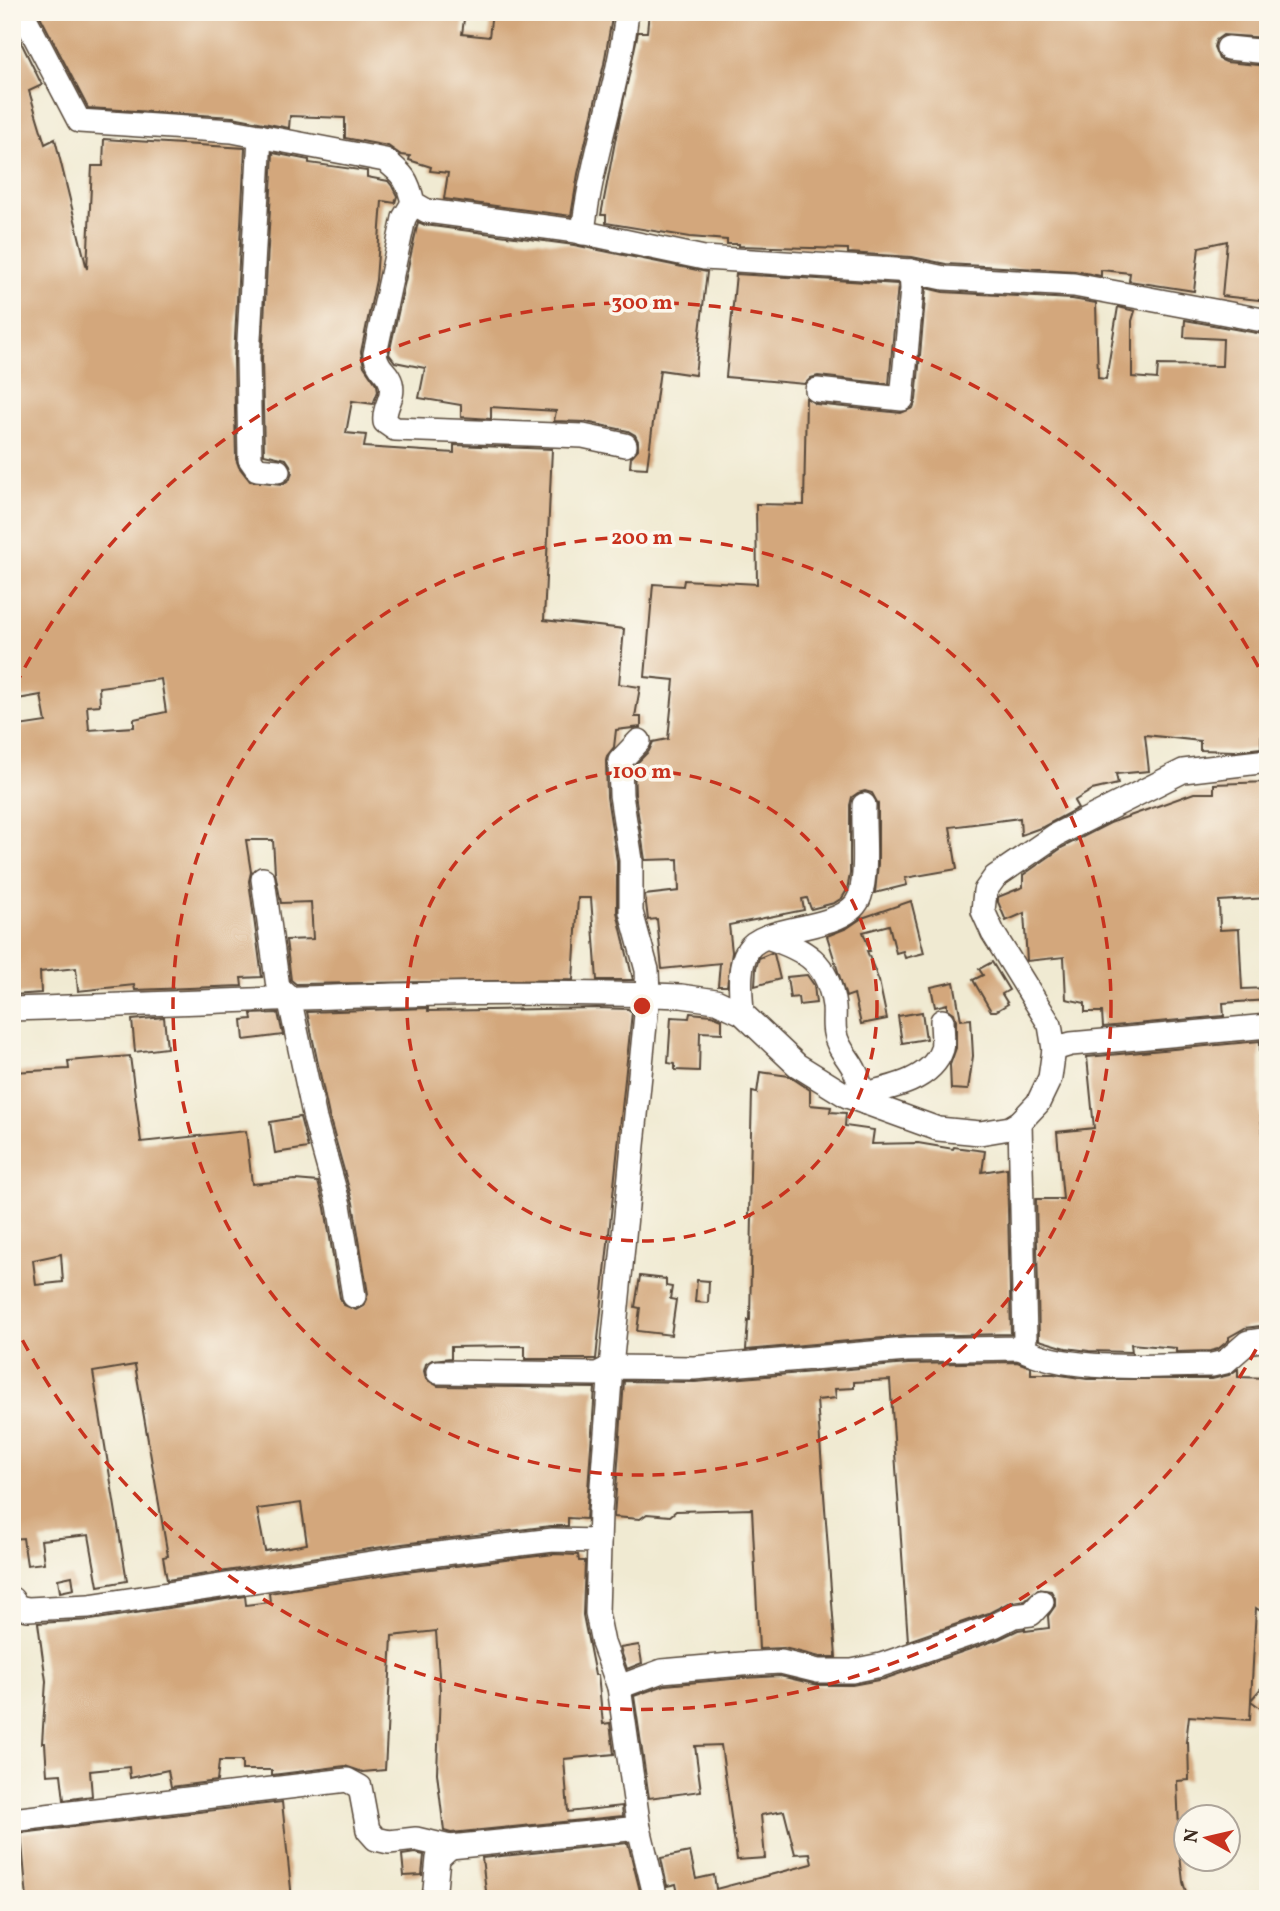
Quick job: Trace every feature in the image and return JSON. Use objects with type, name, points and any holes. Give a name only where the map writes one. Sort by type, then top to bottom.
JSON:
[{"type":"street","points":[[22,12],[79,121],[232,131],[385,160],[403,173],[413,203],[404,218],[375,354],[378,366],[387,375],[392,386],[391,399],[384,411],[385,422],[395,429],[583,436],[625,444]]},
{"type":"street","points":[[583,233],[585,210],[624,39],[627,12]]},
{"type":"street","points":[[1228,48],[1268,52]]},
{"type":"street","points":[[260,136],[248,358],[250,459],[257,469],[278,471]]},
{"type":"street","points":[[413,203],[427,211],[583,233],[704,258],[911,271],[944,278],[1074,285],[1268,321]]},
{"type":"street","points":[[817,390],[902,399],[912,289],[911,271]]},
{"type":"street","points":[[639,741],[620,761],[631,860],[631,912],[647,970],[648,994],[611,1367],[597,1613],[603,1643],[619,1687],[639,1828],[656,1899]]},
{"type":"street","points":[[12,1009],[467,994],[681,996],[716,1001],[742,1013],[797,1065],[847,1096],[864,1098],[939,1129],[980,1133],[1010,1128],[1020,1122],[1038,1103],[1050,1078],[1054,1049],[1050,1025],[993,933],[983,911],[985,891],[995,877],[1056,835],[1183,771],[1268,761]]},
{"type":"street","points":[[742,1013],[741,966],[749,948],[766,937],[839,917],[853,908],[860,897],[863,873],[863,805]]},
{"type":"street","points":[[264,879],[278,987],[289,998],[315,1119],[339,1205],[354,1296]]},
{"type":"street","points":[[766,937],[788,944],[806,954],[822,968],[830,984],[834,1032],[839,1046],[856,1072],[864,1098]]},
{"type":"street","points":[[864,1098],[918,1077],[933,1065],[943,1047],[942,1021]]},
{"type":"street","points":[[1054,1049],[1071,1044],[1268,1026]]},
{"type":"street","points":[[1020,1122],[1025,1339],[1020,1348]]},
{"type":"street","points":[[438,1372],[597,1374],[611,1367],[694,1368],[906,1350],[1020,1348],[1053,1361],[1096,1365],[1212,1365],[1225,1362],[1248,1342],[1268,1339]]},
{"type":"street","points":[[12,1599],[18,1607],[28,1609],[89,1606],[417,1556],[553,1540],[599,1541]]},
{"type":"street","points":[[619,1687],[662,1671],[742,1664],[781,1662],[818,1671],[852,1671],[881,1665],[994,1626],[1014,1616],[1031,1614],[1042,1602]]},
{"type":"street","points":[[12,1820],[347,1780],[360,1787],[368,1830],[376,1839],[389,1842],[416,1839],[450,1847],[639,1828]]},
{"type":"street","points":[[434,1899],[438,1858],[450,1847]]},
{"type":"building","points":[[38,12],[465,12],[462,34],[489,37],[492,12],[613,12],[571,216],[444,199],[448,173],[430,171],[431,167],[409,160],[410,156],[401,155],[388,146],[345,138],[345,118],[290,116],[289,128],[233,117],[88,108]]},
{"type":"building","points":[[649,12],[1268,12],[1268,38],[1223,35],[1216,40],[1214,47],[1219,59],[1226,62],[1268,66],[1268,301],[1222,296],[1227,241],[1199,247],[1194,291],[1129,281],[1130,273],[1101,270],[1101,276],[1075,271],[946,264],[912,257],[848,253],[848,249],[739,246],[727,244],[727,240],[690,237],[606,223],[606,215],[601,215],[617,131],[638,32],[647,32]]},
{"type":"building","points":[[12,24],[42,85],[29,91],[45,144],[55,139],[87,269],[92,166],[103,166],[104,139],[245,148],[234,358],[236,459],[250,481],[283,484],[290,479],[292,472],[286,459],[264,454],[262,358],[273,153],[309,160],[309,163],[367,171],[367,177],[388,181],[397,196],[395,203],[382,201],[376,280],[361,352],[364,366],[378,391],[373,404],[352,401],[346,433],[366,435],[364,447],[454,453],[454,445],[552,449],[544,620],[624,629],[619,684],[640,687],[635,717],[641,717],[641,727],[616,730],[614,747],[606,761],[607,797],[617,861],[617,912],[633,980],[597,980],[591,898],[578,898],[573,980],[296,984],[291,980],[286,940],[313,939],[311,902],[281,903],[273,840],[246,840],[262,977],[241,978],[242,986],[135,990],[134,985],[78,991],[76,968],[40,972],[41,993],[12,995],[12,727],[46,722],[41,695],[12,700],[12,356],[18,354],[12,332]],"holes":[[[161,679],[166,712],[134,719],[134,727],[89,730],[87,706],[100,705],[99,687]]]},
{"type":"building","points":[[418,222],[574,245],[707,272],[695,375],[660,370],[647,468],[630,467],[631,457],[638,449],[638,441],[635,435],[628,431],[586,422],[554,421],[556,411],[491,407],[491,419],[461,417],[461,405],[419,398],[425,368],[395,362],[389,354]]},
{"type":"building","points":[[736,274],[898,284],[889,384],[818,376],[805,384],[726,377]]},
{"type":"building","points":[[926,288],[943,292],[1072,299],[1096,303],[1098,378],[1106,379],[1118,307],[1135,311],[1132,321],[1132,377],[1157,379],[1158,365],[1222,366],[1223,339],[1184,337],[1185,320],[1268,335],[1268,716],[1262,715],[1261,748],[1235,751],[1200,750],[1200,741],[1145,735],[1149,771],[1116,774],[1118,784],[1092,790],[1074,801],[1078,808],[1043,827],[1021,835],[1020,818],[950,827],[957,869],[905,878],[907,885],[875,893],[878,804],[872,793],[858,793],[852,797],[850,805],[850,874],[847,890],[842,898],[811,909],[807,898],[802,899],[804,910],[729,925],[732,952],[727,986],[718,986],[720,963],[662,969],[657,919],[648,920],[645,895],[679,891],[678,859],[645,860],[635,794],[634,766],[649,751],[653,742],[668,739],[674,680],[645,677],[653,584],[683,586],[684,580],[757,584],[756,504],[804,505],[806,398],[816,404],[901,413],[913,408],[916,400]]},
{"type":"building","points":[[1268,782],[1268,898],[1219,901],[1220,930],[1239,929],[1242,989],[1268,988],[1268,1000],[1223,1003],[1224,1016],[1103,1027],[1102,1012],[1085,1012],[1085,1003],[1066,999],[1064,957],[1027,961],[1024,913],[1006,921],[998,902],[998,897],[1023,887],[1023,875],[1063,847],[1110,823],[1194,793],[1214,793],[1214,784]]},
{"type":"building","points":[[911,901],[924,953],[905,958],[903,951],[896,953],[889,925],[863,932],[879,981],[887,1019],[861,1024],[854,994],[846,997],[827,936],[862,918]]},
{"type":"building","points":[[774,954],[780,979],[755,986],[759,958]]},
{"type":"building","points":[[992,962],[1009,990],[1002,994],[1008,1004],[996,1011],[991,1011],[973,980],[983,975],[979,969]]},
{"type":"building","points":[[807,975],[814,985],[816,1003],[799,1005],[798,997],[790,998],[787,977]]},
{"type":"building","points":[[954,982],[961,1020],[971,1019],[973,1056],[968,1090],[951,1089],[950,1065],[956,1048],[956,1020],[947,1004],[935,1007],[931,987]]},
{"type":"building","points":[[428,1008],[428,1011],[597,1008],[628,1009],[632,1012],[596,1359],[525,1359],[525,1346],[451,1347],[451,1358],[432,1360],[426,1364],[424,1371],[426,1379],[438,1386],[595,1388],[586,1519],[568,1518],[568,1526],[402,1544],[167,1580],[163,1557],[168,1556],[135,1365],[93,1372],[127,1581],[98,1586],[89,1535],[41,1540],[44,1563],[27,1565],[23,1538],[12,1539],[12,1072],[69,1069],[68,1061],[130,1056],[141,1142],[246,1131],[252,1184],[295,1180],[318,1182],[340,1298],[344,1305],[356,1310],[363,1306],[368,1294],[353,1203],[329,1116],[307,1012]],"holes":[[[61,1254],[63,1282],[36,1285],[33,1260]],[[301,1503],[307,1544],[265,1551],[257,1509]]]},
{"type":"building","points":[[922,1012],[926,1039],[902,1043],[898,1016]]},
{"type":"building","points":[[278,1013],[283,1035],[244,1040],[242,1020],[252,1019],[251,1014]]},
{"type":"building","points":[[690,1013],[722,1019],[722,1033],[700,1032],[699,1071],[675,1070],[675,1064],[668,1063],[671,1017],[689,1018]]},
{"type":"building","points":[[164,1017],[167,1048],[135,1052],[132,1020]]},
{"type":"building","points":[[1260,1041],[1260,1109],[1268,1177],[1268,1325],[1245,1328],[1229,1337],[1218,1349],[1210,1351],[1176,1352],[1176,1348],[1131,1344],[1132,1352],[1089,1351],[1039,1340],[1036,1199],[1063,1199],[1057,1132],[1094,1128],[1087,1057]]},
{"type":"building","points":[[760,1072],[789,1076],[810,1090],[810,1105],[831,1107],[830,1112],[846,1113],[845,1126],[874,1130],[872,1144],[918,1143],[985,1151],[982,1172],[1007,1168],[1011,1334],[906,1336],[746,1350],[750,1320],[752,1092],[757,1093]]},
{"type":"building","points":[[300,1117],[308,1148],[275,1153],[270,1122]]},
{"type":"building","points":[[640,1276],[666,1279],[666,1286],[672,1287],[670,1299],[676,1300],[671,1335],[637,1331],[640,1308],[635,1307]]},
{"type":"building","points":[[697,1280],[709,1281],[708,1303],[695,1302]]},
{"type":"building","points":[[1017,1362],[1031,1367],[1031,1374],[1087,1379],[1212,1379],[1229,1375],[1238,1369],[1238,1377],[1268,1378],[1268,1616],[1256,1608],[1251,1700],[1268,1680],[1268,1714],[1251,1701],[1250,1720],[1189,1716],[1186,1742],[1189,1780],[1177,1781],[1178,1802],[1172,1802],[1172,1872],[1182,1872],[1188,1899],[679,1899],[676,1884],[667,1886],[661,1858],[690,1852],[696,1879],[714,1875],[716,1889],[812,1864],[810,1853],[795,1854],[784,1811],[761,1815],[765,1858],[737,1860],[721,1745],[695,1746],[701,1791],[649,1798],[634,1696],[665,1685],[743,1678],[780,1676],[818,1685],[852,1685],[884,1679],[1018,1630],[1049,1628],[1048,1616],[1055,1606],[1055,1598],[1051,1591],[1038,1589],[1025,1600],[1008,1603],[989,1613],[908,1641],[890,1380],[854,1382],[854,1388],[835,1389],[836,1398],[817,1400],[836,1657],[820,1657],[784,1648],[759,1649],[752,1509],[676,1511],[670,1516],[647,1514],[640,1519],[614,1517],[624,1381],[695,1382],[908,1364]]},
{"type":"building","points":[[554,1554],[578,1555],[579,1561],[585,1561],[583,1615],[595,1675],[598,1675],[603,1724],[610,1723],[614,1754],[564,1759],[568,1812],[622,1806],[623,1816],[451,1833],[444,1831],[437,1773],[440,1690],[436,1631],[392,1636],[385,1770],[363,1772],[345,1766],[272,1775],[272,1770],[242,1770],[242,1761],[219,1761],[217,1781],[171,1787],[168,1770],[130,1778],[129,1767],[90,1771],[92,1796],[64,1800],[61,1774],[47,1775],[45,1743],[42,1743],[46,1681],[38,1623],[91,1620],[245,1596],[246,1605],[270,1602],[269,1593],[406,1572]]},
{"type":"building","points":[[72,1576],[74,1589],[60,1592],[58,1579]]},
{"type":"building","points":[[639,1645],[642,1663],[627,1669],[620,1648]]},
{"type":"building","points":[[282,1802],[292,1899],[27,1899],[21,1833]]},
{"type":"building","points":[[628,1843],[642,1899],[487,1899],[482,1858]]},
{"type":"building","points":[[402,1855],[424,1855],[422,1875],[404,1876]]}]
